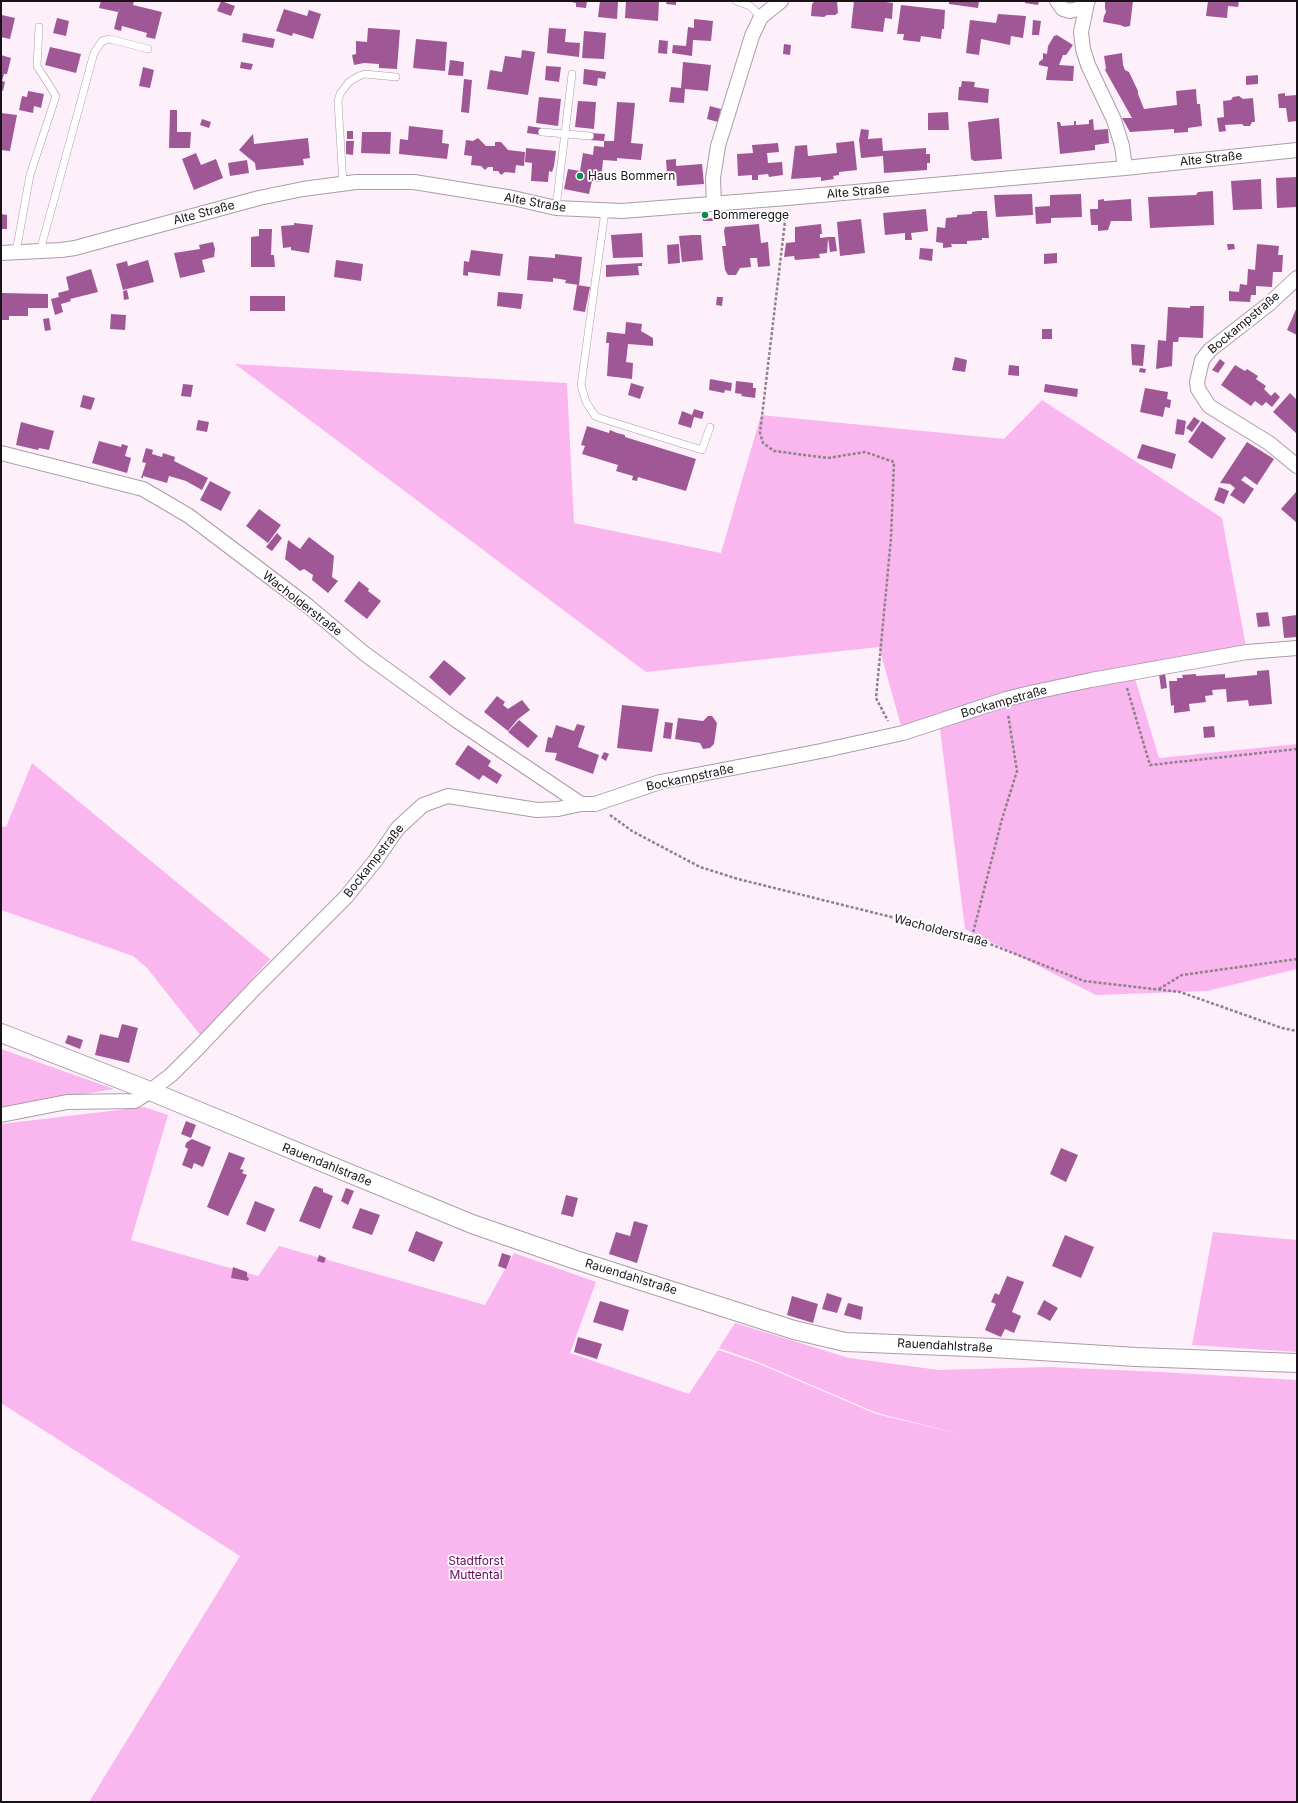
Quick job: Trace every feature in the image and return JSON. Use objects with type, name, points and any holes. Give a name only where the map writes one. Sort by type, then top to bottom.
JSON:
[{"type":"street","points":[[714,204],[712,178],[718,146],[752,36],[761,17],[781,1]]},
{"type":"street","points":[[1057,1],[1063,9],[1070,11],[1084,7],[1088,2]]},
{"type":"street","points":[[1088,2],[1081,32],[1083,49],[1088,65],[1114,120],[1122,146],[1125,168]]},
{"type":"street","name":"Alte Straße","points":[[1,253],[40,252],[75,248],[259,198],[303,189],[356,182],[414,182],[513,198],[556,208],[622,211],[1125,168],[1297,150]]},
{"type":"street","name":"Bockampstraße","points":[[1297,278],[1269,304],[1210,350],[1202,360],[1197,382],[1198,389],[1209,406],[1269,443],[1297,466]]},
{"type":"street","name":"Wacholderstraße","points":[[1,453],[143,489],[189,516],[308,606],[365,654],[456,720],[581,804]]},
{"type":"street","name":"Bockampstraße","points":[[1,1115],[67,1102],[134,1101],[150,1091],[171,1075],[200,1047],[254,989],[346,897],[375,861],[398,828],[423,805],[448,796],[537,810],[558,809],[581,804],[595,804],[660,782],[895,735],[1006,699],[1123,674],[1248,652],[1297,648]]},
{"type":"street","name":"Rauendahlstraße","points":[[1,1033],[150,1091],[472,1224],[576,1260],[808,1333],[845,1342],[993,1348],[1136,1357],[1297,1363]]},
{"type":"lane","points":[[736,1],[750,6],[761,17]]},
{"type":"lane","points":[[16,252],[30,175],[56,96],[37,66],[39,28]]},
{"type":"lane","points":[[40,252],[94,53],[102,41],[110,39],[148,49]]},
{"type":"lane","points":[[343,184],[338,101],[340,94],[349,82],[365,74],[396,77]]},
{"type":"lane","points":[[556,208],[572,74]]},
{"type":"lane","points":[[542,132],[590,136]]},
{"type":"lane","points":[[605,210],[581,385],[588,406],[595,416],[702,450],[710,427]]},
{"type":"path","points":[[787,198],[760,433],[763,443],[774,451],[828,458],[865,452],[894,462],[891,538],[876,698],[895,735]]},
{"type":"path","points":[[1123,674],[1150,766],[1297,749]]},
{"type":"path","points":[[972,937],[1002,820],[1017,771],[1006,699]]},
{"type":"path","name":"Wacholderstraße","points":[[595,804],[632,831],[700,867],[738,879],[972,937],[1084,980],[1180,992],[1282,1028],[1297,1031]]},
{"type":"path","points":[[1158,989],[1182,975],[1297,958]]},
{"type":"green space","points":[[235,364],[567,383],[574,523],[721,553],[761,415],[1004,439],[1042,400],[1222,518],[1247,652],[1133,672],[1159,758],[1297,744],[1297,969],[1207,991],[1096,995],[965,929],[939,721],[903,733],[879,647],[646,672]]},
{"type":"green space","points":[[32,763],[270,959],[201,1036],[147,968],[133,956],[1,910],[1,826],[6,827]]},
{"type":"green space","points":[[1,1049],[114,1089],[1,1108]]},
{"type":"green space","name":"Stadtforst Muttental","points":[[144,1107],[168,1115],[131,1240],[258,1276],[279,1246],[485,1305],[514,1253],[596,1282],[570,1353],[689,1394],[718,1350],[757,1363],[876,1414],[964,1435],[877,1413],[758,1362],[719,1348],[735,1323],[849,1358],[939,1370],[1049,1367],[1297,1380],[1297,1802],[89,1802],[240,1556],[1,1403],[1,1124]]},
{"type":"green space","points":[[1213,1232],[1297,1240],[1297,1352],[1192,1345]]},
{"type":"building","points":[[101,1],[134,1],[133,5],[162,12],[155,39],[146,37],[147,33],[122,26],[121,31],[114,29],[120,5],[118,12],[99,8]]},
{"type":"building","points":[[221,1],[235,6],[231,16],[217,11]]},
{"type":"building","points":[[567,1],[587,1],[586,8],[576,7],[576,3]]},
{"type":"building","points":[[600,1],[618,2],[617,19],[598,17]]},
{"type":"building","points":[[626,1],[659,1],[658,21],[625,18]]},
{"type":"building","points":[[667,1],[676,1],[676,5],[666,4]]},
{"type":"building","points":[[815,1],[837,1],[838,13],[824,17],[811,16],[812,4]]},
{"type":"building","points":[[854,1],[879,1],[893,3],[892,19],[885,18],[883,32],[851,28]]},
{"type":"building","points":[[949,1],[979,1],[978,8],[949,4]]},
{"type":"building","points":[[1025,1],[1039,1],[1038,5],[1025,3]]},
{"type":"building","points":[[1105,1],[1133,1],[1130,26],[1125,27],[1103,22],[1106,12]]},
{"type":"building","points":[[1208,1],[1239,1],[1238,7],[1228,6],[1227,18],[1206,16]]},
{"type":"building","points":[[901,5],[945,10],[944,29],[942,29],[941,39],[921,36],[920,42],[903,40],[904,34],[897,34]]},
{"type":"building","points":[[284,9],[307,16],[309,10],[321,14],[313,39],[293,33],[292,36],[276,31]]},
{"type":"building","points":[[1,13],[2,15],[15,18],[10,39],[1,37]]},
{"type":"building","points":[[998,14],[1026,16],[1023,38],[1011,36],[1010,45],[981,39],[979,55],[966,53],[970,20],[996,23]]},
{"type":"building","points":[[57,18],[69,21],[66,36],[53,33]]},
{"type":"building","points":[[694,19],[713,21],[711,41],[693,40],[692,56],[672,53],[673,45],[686,46],[688,27],[694,28]]},
{"type":"building","points":[[1033,20],[1041,21],[1039,35],[1032,35]]},
{"type":"building","points":[[368,28],[400,30],[397,69],[379,68],[379,64],[364,63],[354,65],[352,55],[356,54],[356,41],[367,42]]},
{"type":"building","points":[[549,28],[566,29],[565,42],[580,43],[579,57],[547,53]]},
{"type":"building","points":[[584,31],[606,33],[604,59],[582,58]]},
{"type":"building","points":[[243,33],[275,39],[273,48],[242,42]]},
{"type":"building","points":[[1057,35],[1073,45],[1066,55],[1063,55],[1059,65],[1074,66],[1073,81],[1046,80],[1048,67],[1039,65],[1039,62],[1043,59],[1043,53],[1047,54],[1048,46],[1054,36]]},
{"type":"building","points":[[416,39],[447,42],[445,71],[413,68]]},
{"type":"building","points":[[659,40],[668,41],[667,54],[658,53]]},
{"type":"building","points":[[784,44],[791,45],[790,55],[783,54]]},
{"type":"building","points":[[50,47],[81,54],[76,73],[45,65]]},
{"type":"building","points":[[522,50],[535,52],[528,95],[487,89],[490,70],[502,72],[505,56],[521,58]]},
{"type":"building","points":[[1122,53],[1123,65],[1125,70],[1129,72],[1138,91],[1144,109],[1177,105],[1176,91],[1196,89],[1197,104],[1200,104],[1202,126],[1188,128],[1188,132],[1174,133],[1174,129],[1130,132],[1122,118],[1132,118],[1105,70],[1104,56]]},
{"type":"building","points":[[1,55],[11,58],[7,74],[4,74],[2,81],[5,82],[3,91],[1,90]]},
{"type":"building","points":[[450,60],[464,62],[463,76],[448,75]]},
{"type":"building","points":[[241,62],[253,64],[251,70],[240,68]]},
{"type":"building","points":[[683,62],[711,65],[708,91],[685,89],[684,103],[669,102],[671,87],[681,88]]},
{"type":"building","points":[[546,66],[561,67],[559,82],[545,80]]},
{"type":"building","points":[[143,67],[154,70],[150,88],[139,86]]},
{"type":"building","points":[[584,69],[606,72],[605,79],[598,78],[597,86],[583,84]]},
{"type":"building","points":[[1258,75],[1258,84],[1246,85],[1246,76]]},
{"type":"building","points":[[464,79],[472,80],[469,113],[461,112]]},
{"type":"building","points":[[962,81],[975,82],[974,87],[989,89],[988,103],[958,100],[959,87],[961,87]]},
{"type":"building","points":[[28,91],[44,94],[41,108],[34,106],[33,113],[19,110],[22,96],[27,97]]},
{"type":"building","points":[[1285,93],[1285,96],[1297,95],[1297,121],[1288,122],[1286,108],[1279,108],[1278,94]]},
{"type":"building","points":[[1239,96],[1243,99],[1253,98],[1255,122],[1252,122],[1250,126],[1244,126],[1242,124],[1225,125],[1226,131],[1219,132],[1217,118],[1224,117],[1223,101],[1231,100],[1233,97]]},
{"type":"building","points":[[539,97],[561,99],[558,126],[536,123]]},
{"type":"building","points":[[578,101],[596,102],[594,129],[575,127]]},
{"type":"building","points":[[617,102],[635,103],[631,143],[643,144],[641,160],[617,158],[617,161],[603,160],[601,182],[592,181],[589,194],[564,189],[568,169],[580,171],[583,153],[593,155],[594,146],[604,147],[604,141],[614,141]]},
{"type":"building","points":[[710,106],[721,109],[718,122],[707,119]]},
{"type":"building","points":[[170,110],[177,110],[177,132],[191,132],[190,148],[169,148]]},
{"type":"building","points":[[948,112],[949,130],[928,130],[928,113]]},
{"type":"building","points":[[1,113],[17,115],[10,151],[1,150]]},
{"type":"building","points":[[999,118],[1002,159],[974,161],[971,159],[968,122]]},
{"type":"building","points":[[202,119],[211,122],[209,128],[200,125]]},
{"type":"building","points":[[1093,119],[1094,130],[1108,129],[1109,143],[1095,145],[1095,150],[1060,154],[1057,122],[1060,122],[1061,126],[1074,125],[1074,121],[1076,121],[1076,125],[1089,124],[1089,120]]},
{"type":"building","points":[[409,126],[443,130],[442,143],[449,144],[447,159],[399,154],[400,139],[408,140]]},
{"type":"building","points":[[528,126],[542,128],[541,135],[527,133]]},
{"type":"building","points":[[861,129],[869,130],[868,139],[882,138],[883,151],[926,148],[926,154],[930,154],[930,163],[927,163],[927,170],[884,173],[883,156],[861,158],[859,140]]},
{"type":"building","points":[[347,131],[353,131],[353,139],[347,139]]},
{"type":"building","points":[[362,132],[391,132],[390,154],[361,153]]},
{"type":"building","points":[[590,133],[605,134],[604,141],[589,140]]},
{"type":"building","points":[[253,134],[254,144],[308,138],[310,158],[303,159],[304,165],[256,170],[255,163],[239,150]]},
{"type":"building","points":[[478,138],[486,146],[495,146],[495,142],[501,142],[508,150],[525,152],[524,166],[516,165],[515,173],[505,172],[501,175],[498,171],[493,171],[493,167],[488,167],[485,170],[481,166],[471,165],[472,156],[464,155],[466,140],[473,141]]},
{"type":"building","points":[[346,141],[354,141],[353,155],[346,154]]},
{"type":"building","points":[[854,141],[857,170],[839,172],[839,175],[833,176],[834,179],[821,181],[821,177],[791,179],[795,146],[807,145],[808,156],[837,153],[836,143]]},
{"type":"building","points":[[778,143],[779,152],[767,153],[768,163],[782,162],[783,175],[769,177],[768,174],[758,175],[758,180],[752,180],[752,175],[738,176],[737,154],[753,153],[752,145]]},
{"type":"building","points":[[526,148],[556,151],[554,166],[552,172],[549,171],[548,182],[531,181],[532,163],[525,162]]},
{"type":"building","points":[[196,153],[201,165],[216,159],[223,178],[194,190],[182,159]]},
{"type":"building","points":[[676,159],[676,166],[702,164],[704,184],[677,186],[676,173],[667,174],[666,160]]},
{"type":"building","points":[[247,160],[249,173],[230,176],[228,163]]},
{"type":"building","points":[[1297,177],[1297,207],[1277,208],[1276,178]]},
{"type":"building","points":[[1261,179],[1262,209],[1233,210],[1231,181]]},
{"type":"building","points":[[1213,191],[1214,225],[1150,228],[1148,197],[1196,195],[1198,192]]},
{"type":"building","points":[[1032,194],[1033,215],[996,217],[994,195]]},
{"type":"building","points":[[1081,194],[1082,217],[1051,218],[1051,223],[1036,224],[1035,207],[1050,206],[1050,195]]},
{"type":"building","points":[[1104,199],[1104,201],[1131,199],[1132,221],[1111,221],[1108,230],[1098,231],[1098,225],[1091,225],[1090,209],[1098,209],[1098,200]]},
{"type":"building","points":[[926,209],[928,231],[911,233],[912,240],[905,240],[905,233],[885,235],[883,213]]},
{"type":"building","points":[[987,211],[989,238],[967,241],[967,244],[951,244],[952,247],[943,248],[943,243],[936,242],[937,227],[945,228],[946,218],[957,217],[957,215],[972,214],[972,212]]},
{"type":"building","points":[[1,214],[7,215],[7,229],[1,229]]},
{"type":"building","points":[[713,218],[713,221],[703,221],[703,219]]},
{"type":"building","points":[[861,219],[865,253],[840,256],[837,222]]},
{"type":"building","points":[[294,223],[313,225],[309,253],[291,250],[291,247],[283,248],[281,226],[294,225]]},
{"type":"building","points":[[759,224],[761,243],[768,242],[770,266],[758,267],[757,258],[750,258],[751,267],[740,268],[736,275],[728,275],[725,270],[722,246],[726,246],[724,231],[725,227]]},
{"type":"building","points":[[821,224],[822,234],[820,234],[820,238],[835,237],[837,251],[830,252],[828,238],[827,253],[819,254],[820,258],[795,260],[794,256],[784,257],[786,243],[795,242],[795,227]]},
{"type":"building","points":[[259,229],[272,229],[271,255],[274,255],[275,267],[251,267],[251,237],[259,236]]},
{"type":"building","points":[[642,233],[643,257],[613,258],[611,235]]},
{"type":"building","points":[[701,235],[703,260],[682,262],[679,236]]},
{"type":"building","points":[[213,242],[215,249],[214,257],[202,260],[205,272],[180,278],[174,253],[200,249],[199,245]]},
{"type":"building","points":[[679,244],[680,263],[668,264],[667,245]]},
{"type":"building","points":[[1227,244],[1234,244],[1235,249],[1228,250]]},
{"type":"building","points":[[1257,244],[1279,246],[1278,255],[1283,255],[1282,272],[1273,272],[1272,287],[1256,286],[1256,295],[1251,295],[1250,302],[1229,301],[1229,291],[1239,292],[1240,284],[1247,285],[1248,269],[1255,270]]},
{"type":"building","points":[[920,248],[933,249],[932,261],[919,259]]},
{"type":"building","points":[[471,250],[503,254],[500,276],[468,272],[468,276],[463,275],[464,261],[469,262]]},
{"type":"building","points":[[1057,253],[1057,263],[1044,264],[1044,254]]},
{"type":"building","points":[[555,254],[582,257],[579,285],[565,283],[566,280],[553,278],[553,282],[527,280],[529,256],[555,258]]},
{"type":"building","points":[[148,260],[154,282],[123,290],[116,264],[127,261],[128,266]]},
{"type":"building","points":[[336,260],[363,264],[361,281],[334,277]]},
{"type":"building","points":[[642,263],[642,266],[638,266],[639,275],[606,277],[606,265]]},
{"type":"building","points":[[91,269],[98,292],[70,299],[71,301],[61,304],[63,312],[55,315],[51,299],[59,297],[58,293],[69,290],[66,277]]},
{"type":"building","points":[[577,285],[590,287],[585,312],[573,310]]},
{"type":"building","points":[[127,290],[129,299],[124,300],[123,291]]},
{"type":"building","points":[[498,292],[523,294],[521,309],[497,306]]},
{"type":"building","points":[[1,293],[48,294],[48,308],[28,308],[28,316],[9,316],[9,320],[1,320]]},
{"type":"building","points":[[250,296],[285,296],[285,311],[250,311]]},
{"type":"building","points":[[717,297],[723,297],[722,306],[716,305]]},
{"type":"building","points":[[1190,306],[1204,306],[1203,338],[1179,337],[1178,342],[1173,342],[1172,366],[1156,369],[1158,340],[1166,341],[1168,307],[1190,308]]},
{"type":"building","points":[[1297,307],[1297,335],[1287,330]]},
{"type":"building","points":[[111,314],[126,315],[125,330],[110,329]]},
{"type":"building","points":[[49,318],[51,330],[45,331],[43,319]]},
{"type":"building","points":[[626,322],[642,324],[641,331],[653,338],[653,346],[628,344],[626,362],[633,363],[632,379],[607,376],[609,343],[606,343],[607,332],[625,334]]},
{"type":"building","points":[[1042,329],[1052,329],[1052,339],[1042,339]]},
{"type":"building","points":[[1131,344],[1145,345],[1143,366],[1132,365]]},
{"type":"building","points":[[955,357],[967,360],[965,372],[952,370]]},
{"type":"building","points":[[1220,359],[1225,363],[1218,373],[1212,370]]},
{"type":"building","points":[[1009,365],[1019,366],[1019,376],[1008,375]]},
{"type":"building","points":[[1235,365],[1245,371],[1247,369],[1258,376],[1256,379],[1266,386],[1264,389],[1271,396],[1275,392],[1280,397],[1272,407],[1266,402],[1262,406],[1255,401],[1251,406],[1221,385]]},
{"type":"building","points":[[1140,368],[1146,369],[1145,373],[1139,372]]},
{"type":"building","points":[[710,379],[732,383],[731,391],[725,390],[724,393],[709,390]]},
{"type":"building","points":[[736,381],[753,383],[753,388],[756,388],[755,398],[741,396],[742,394],[735,393]]},
{"type":"building","points":[[631,383],[644,387],[640,399],[628,395]]},
{"type":"building","points":[[183,384],[193,385],[191,397],[181,396]]},
{"type":"building","points":[[1045,384],[1078,389],[1077,397],[1044,392]]},
{"type":"building","points":[[1145,388],[1168,392],[1167,399],[1171,400],[1170,408],[1165,407],[1163,417],[1140,412]]},
{"type":"building","points":[[1290,393],[1297,400],[1297,434],[1273,412]]},
{"type":"building","points":[[83,395],[95,398],[91,410],[80,407]]},
{"type":"building","points":[[694,409],[704,412],[702,419],[694,417],[691,428],[678,424],[682,411],[692,415]]},
{"type":"building","points":[[1194,417],[1200,421],[1192,432],[1186,428]]},
{"type":"building","points":[[1177,419],[1186,421],[1184,435],[1175,434]]},
{"type":"building","points":[[198,420],[209,422],[207,432],[196,430]]},
{"type":"building","points":[[1202,421],[1226,438],[1212,459],[1188,442]]},
{"type":"building","points":[[21,422],[54,431],[49,450],[39,448],[38,450],[16,445]]},
{"type":"building","points":[[587,426],[609,433],[610,430],[625,435],[625,437],[696,459],[686,491],[638,477],[637,481],[632,480],[633,476],[616,471],[618,465],[582,454],[585,446],[581,445]]},
{"type":"building","points":[[99,441],[121,447],[122,444],[128,446],[125,456],[131,458],[127,473],[92,463]]},
{"type":"building","points":[[1247,442],[1274,459],[1257,485],[1245,476],[1241,480],[1254,489],[1244,504],[1230,495],[1235,488],[1230,484],[1220,483]]},
{"type":"building","points":[[1142,444],[1176,454],[1172,469],[1137,458]]},
{"type":"building","points":[[146,448],[153,450],[152,454],[162,457],[163,453],[175,457],[174,461],[208,478],[202,490],[186,481],[169,476],[167,483],[143,476],[143,478],[141,478],[146,463],[142,462]]},
{"type":"building","points":[[210,481],[231,492],[221,511],[200,500]]},
{"type":"building","points":[[1219,487],[1229,491],[1224,504],[1214,500]]},
{"type":"building","points":[[1296,492],[1297,493],[1297,523],[1281,509]]},
{"type":"building","points":[[259,509],[281,525],[268,543],[246,526]]},
{"type":"building","points":[[277,533],[282,538],[272,551],[266,547]]},
{"type":"building","points":[[309,537],[334,556],[332,577],[338,581],[328,593],[312,580],[313,575],[304,569],[300,571],[285,559],[288,540],[300,549]]},
{"type":"building","points":[[359,581],[369,589],[368,591],[381,601],[367,619],[344,601]]},
{"type":"building","points":[[1268,612],[1270,626],[1258,627],[1256,613]]},
{"type":"building","points":[[1297,615],[1297,637],[1284,638],[1282,617]]},
{"type":"building","points":[[444,660],[466,678],[450,696],[429,677]]},
{"type":"building","points":[[1269,670],[1272,704],[1249,706],[1248,700],[1227,702],[1226,689],[1212,690],[1213,695],[1205,696],[1206,702],[1189,704],[1190,711],[1174,713],[1174,705],[1171,706],[1169,681],[1177,681],[1177,678],[1183,678],[1182,675],[1196,674],[1196,676],[1225,674],[1225,678],[1257,675],[1257,671]]},
{"type":"building","points":[[1165,673],[1167,688],[1161,689],[1159,674]]},
{"type":"building","points":[[497,696],[505,702],[503,705],[508,709],[522,700],[530,710],[518,719],[508,731],[484,712]]},
{"type":"building","points":[[622,705],[659,709],[652,752],[617,748]]},
{"type":"building","points":[[708,716],[712,716],[717,723],[714,744],[710,748],[703,749],[700,743],[675,739],[678,718],[703,721]]},
{"type":"building","points":[[519,720],[538,736],[528,748],[508,732]]},
{"type":"building","points":[[665,722],[673,723],[671,739],[663,738]]},
{"type":"building","points":[[577,724],[585,726],[578,747],[599,755],[593,774],[555,760],[557,753],[545,752],[548,737],[552,738],[556,725],[574,731]]},
{"type":"building","points":[[1214,726],[1215,737],[1204,738],[1203,727]]},
{"type":"building","points":[[468,745],[491,761],[488,766],[502,775],[497,784],[483,775],[479,780],[455,764]]},
{"type":"building","points":[[604,752],[609,754],[606,761],[601,758]]},
{"type":"building","points":[[122,1024],[138,1028],[129,1063],[95,1055],[100,1034],[118,1038]]},
{"type":"building","points":[[68,1035],[83,1040],[80,1049],[65,1043]]},
{"type":"building","points":[[186,1121],[196,1125],[191,1138],[181,1134]]},
{"type":"building","points":[[192,1139],[211,1147],[203,1167],[194,1163],[192,1169],[182,1165],[188,1149],[185,1147],[186,1143]]},
{"type":"building","points":[[1061,1148],[1078,1155],[1066,1182],[1050,1174]]},
{"type":"building","points":[[229,1152],[245,1158],[240,1169],[244,1170],[242,1173],[247,1175],[228,1216],[207,1207]]},
{"type":"building","points":[[315,1186],[323,1189],[323,1192],[333,1196],[320,1229],[299,1221]]},
{"type":"building","points":[[346,1188],[354,1191],[348,1205],[341,1201]]},
{"type":"building","points":[[566,1195],[578,1198],[573,1217],[561,1214]]},
{"type":"building","points":[[255,1201],[275,1209],[265,1232],[246,1224]]},
{"type":"building","points":[[360,1208],[380,1215],[372,1235],[352,1228]]},
{"type":"building","points":[[634,1221],[648,1225],[637,1263],[609,1254],[616,1232],[630,1236]]},
{"type":"building","points":[[416,1231],[443,1242],[434,1262],[408,1251]]},
{"type":"building","points":[[1065,1235],[1094,1247],[1081,1278],[1052,1266]]},
{"type":"building","points":[[502,1253],[511,1256],[506,1269],[498,1266]]},
{"type":"building","points":[[319,1255],[326,1258],[324,1263],[317,1261]]},
{"type":"building","points":[[233,1267],[247,1272],[247,1277],[249,1278],[248,1281],[231,1278]]},
{"type":"building","points":[[1007,1276],[1024,1282],[1012,1312],[1021,1316],[1014,1333],[1005,1329],[1001,1337],[985,1330],[996,1304],[991,1302],[995,1293],[999,1295]]},
{"type":"building","points":[[827,1293],[842,1298],[837,1313],[822,1309]]},
{"type":"building","points":[[792,1296],[818,1304],[813,1323],[787,1315]]},
{"type":"building","points":[[1044,1300],[1058,1308],[1050,1321],[1037,1314]]},
{"type":"building","points":[[600,1301],[629,1310],[623,1331],[593,1322]]},
{"type":"building","points":[[848,1303],[863,1307],[861,1320],[844,1315]]},
{"type":"building","points":[[578,1337],[602,1344],[597,1359],[574,1352]]},
{"type":"place","name":"Haus Bommern","points":[[580,176]]},
{"type":"place","name":"Bommeregge","points":[[705,215]]}]
